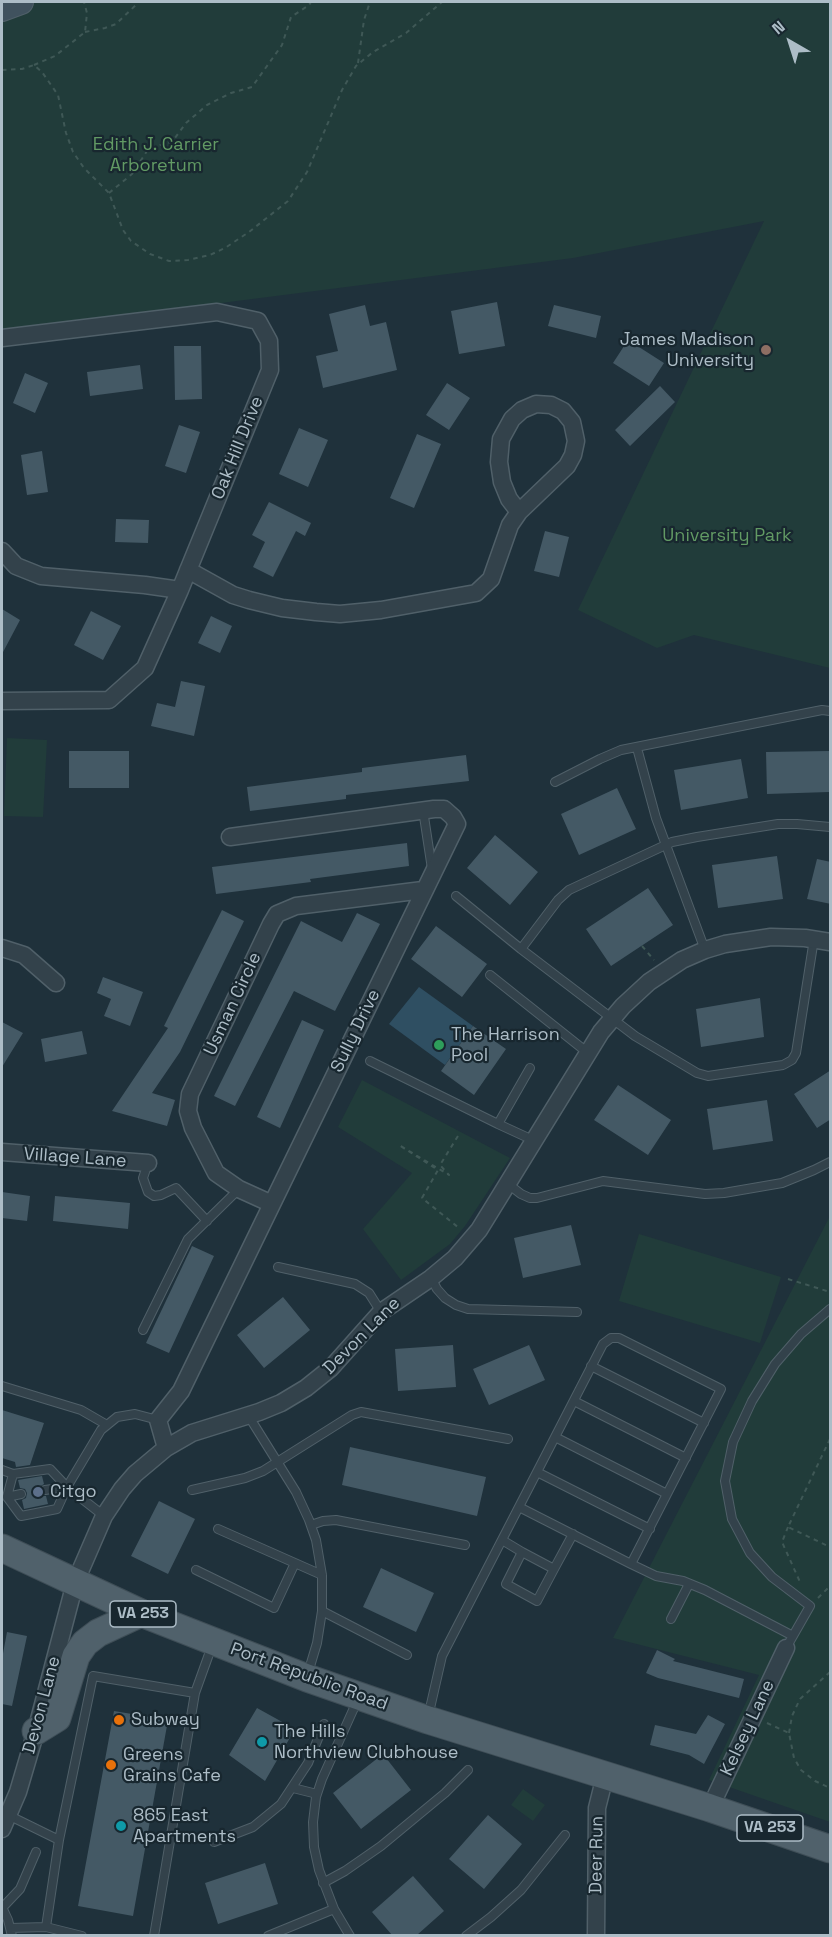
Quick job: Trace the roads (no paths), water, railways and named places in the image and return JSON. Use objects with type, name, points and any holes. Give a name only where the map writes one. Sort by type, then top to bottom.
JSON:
[{"type":"main road","name":"Port Republic Road","points":[[2,1548],[141,1613],[307,1678],[428,1720],[710,1808],[831,1849]]},
{"type":"main road","points":[[36,1731],[57,1718],[76,1656],[85,1643],[98,1633],[141,1613]]},
{"type":"street","points":[[2,9],[21,2]]},
{"type":"street","name":"Oak Hill Drive","points":[[2,338],[217,312],[258,321],[269,341],[270,370],[180,590],[145,668],[109,700],[2,700]]},
{"type":"street","points":[[188,570],[232,595],[282,608],[316,612],[364,612],[471,595],[487,585],[495,573],[510,525],[519,512],[531,498],[567,466],[574,451],[576,436],[572,422],[563,411],[551,405],[536,404],[522,410],[512,419],[501,440],[499,462],[502,482],[509,499],[519,512]]},
{"type":"street","points":[[2,551],[21,570],[40,576],[180,590]]},
{"type":"street","name":"Sully Drive","points":[[158,1420],[181,1391],[457,824],[444,809],[423,810],[230,837]]},
{"type":"street","name":"Usman Circle","points":[[272,1204],[239,1189],[216,1173],[188,1111],[190,1094],[271,924],[277,914],[296,906],[423,890]]},
{"type":"street","name":"Devon Lane","points":[[5,1822],[18,1792],[36,1731],[75,1583],[104,1516],[135,1474],[166,1448],[206,1427],[281,1403],[311,1384],[331,1368],[381,1312],[431,1278],[455,1258],[473,1239],[612,1018],[631,998],[663,972],[705,950],[754,938],[782,937],[822,941]]},
{"type":"street","points":[[2,948],[24,955],[56,983]]},
{"type":"street","name":"Village Lane","points":[[2,1152],[148,1163]]},
{"type":"street","points":[[158,1420],[166,1448]]},
{"type":"street","name":"Kelsey Lane","points":[[710,1808],[790,1642]]},
{"type":"street","name":"Deer Run","points":[[596,1935],[597,1808],[605,1776]]},
{"type":"lane","points":[[555,782],[621,750],[822,710],[831,711]]},
{"type":"lane","points":[[637,748],[665,845],[705,950]]},
{"type":"lane","points":[[423,810],[432,872]]},
{"type":"lane","points":[[521,949],[558,900],[569,890],[665,845],[697,837],[778,824],[831,827]]},
{"type":"lane","points":[[456,896],[635,1036],[704,1076],[783,1065],[791,1061],[796,1053],[822,941]]},
{"type":"lane","points":[[490,975],[588,1053]]},
{"type":"lane","points":[[370,1061],[535,1141]]},
{"type":"lane","points":[[498,1125],[530,1068]]},
{"type":"lane","points":[[508,1184],[530,1198],[603,1181],[705,1194],[724,1193],[764,1188],[782,1183],[831,1162]]},
{"type":"lane","points":[[148,1163],[144,1178],[148,1192],[154,1196],[161,1196],[176,1188],[207,1221]]},
{"type":"lane","points":[[143,1330],[188,1239],[239,1189]]},
{"type":"lane","points":[[278,1267],[354,1284],[369,1293],[381,1312]]},
{"type":"lane","points":[[431,1278],[445,1298],[468,1308],[577,1312]]},
{"type":"lane","points":[[519,1507],[656,1576],[690,1584],[790,1642],[810,1605],[772,1577],[750,1553],[732,1519],[725,1481],[733,1442],[752,1401],[775,1364],[801,1334],[831,1309]]},
{"type":"lane","points":[[428,1720],[442,1656],[591,1366],[603,1344],[611,1338],[619,1338],[635,1345],[721,1389],[632,1564]]},
{"type":"lane","points":[[591,1366],[704,1423]]},
{"type":"lane","points":[[2,1386],[81,1410],[107,1425]]},
{"type":"lane","points":[[573,1401],[686,1458]]},
{"type":"lane","points":[[192,1490],[246,1478],[278,1462],[352,1415],[361,1412],[508,1439]]},
{"type":"lane","points":[[7,1497],[21,1516],[57,1509],[67,1487],[101,1430],[117,1418],[135,1414],[158,1420]]},
{"type":"lane","points":[[248,1415],[296,1492],[311,1525],[318,1552],[322,1575],[322,1611],[317,1643],[307,1678]]},
{"type":"lane","points":[[555,1437],[667,1494]]},
{"type":"lane","points":[[2,1470],[13,1474],[50,1469],[67,1487],[104,1516]]},
{"type":"lane","points":[[537,1472],[650,1529]]},
{"type":"lane","points":[[7,1497],[13,1474]]},
{"type":"lane","points":[[45,1490],[67,1487]]},
{"type":"lane","points":[[7,1497],[21,1494]]},
{"type":"lane","points":[[311,1525],[336,1520],[465,1545]]},
{"type":"lane","points":[[218,1529],[322,1575]]},
{"type":"lane","points":[[522,1552],[506,1584],[537,1601],[573,1534]]},
{"type":"lane","points":[[502,1540],[555,1569]]},
{"type":"lane","points":[[196,1570],[274,1608],[295,1563]]},
{"type":"lane","points":[[671,1619],[690,1584]]},
{"type":"lane","points":[[322,1611],[407,1655]]},
{"type":"lane","points":[[154,1935],[195,1693],[213,1643]]},
{"type":"lane","points":[[46,1927],[59,1840],[93,1676],[195,1693]]},
{"type":"lane","points":[[350,1935],[334,1909],[323,1883],[313,1837],[317,1794],[359,1696]]},
{"type":"lane","points":[[214,1842],[240,1833],[263,1821],[280,1804],[308,1763],[324,1724]]},
{"type":"lane","points":[[323,1883],[381,1846],[445,1793],[468,1770]]},
{"type":"lane","points":[[293,1788],[317,1794]]},
{"type":"lane","points":[[5,1822],[59,1840]]},
{"type":"lane","points":[[466,1935],[491,1917],[521,1890],[565,1835]]},
{"type":"lane","points":[[36,1852],[20,1889],[2,1908],[11,1932],[46,1927],[82,1935]]},
{"type":"lane","points":[[268,1935],[334,1909]]},
{"type":"water","name":"The Harrison Pool","points":[[419,987],[473,1026],[445,1065],[389,1024]]},
{"type":"place","name":"James Madison University","points":[[766,350]]},
{"type":"place","name":"The Harrison Pool","points":[[439,1045]]},
{"type":"place","name":"Citgo","points":[[38,1492]]},
{"type":"place","name":"Subway","points":[[119,1720]]},
{"type":"place","name":"The Hills Northview Clubhouse","points":[[262,1742]]},
{"type":"place","name":"Greens Grains Cafe","points":[[111,1765]]},
{"type":"place","name":"865 East Apartments","points":[[121,1826]]},
{"type":"park label","name":"Edith J. Carrier Arboretum","points":[[156,155]]},
{"type":"park label","name":"University Park","points":[[727,536]]}]
